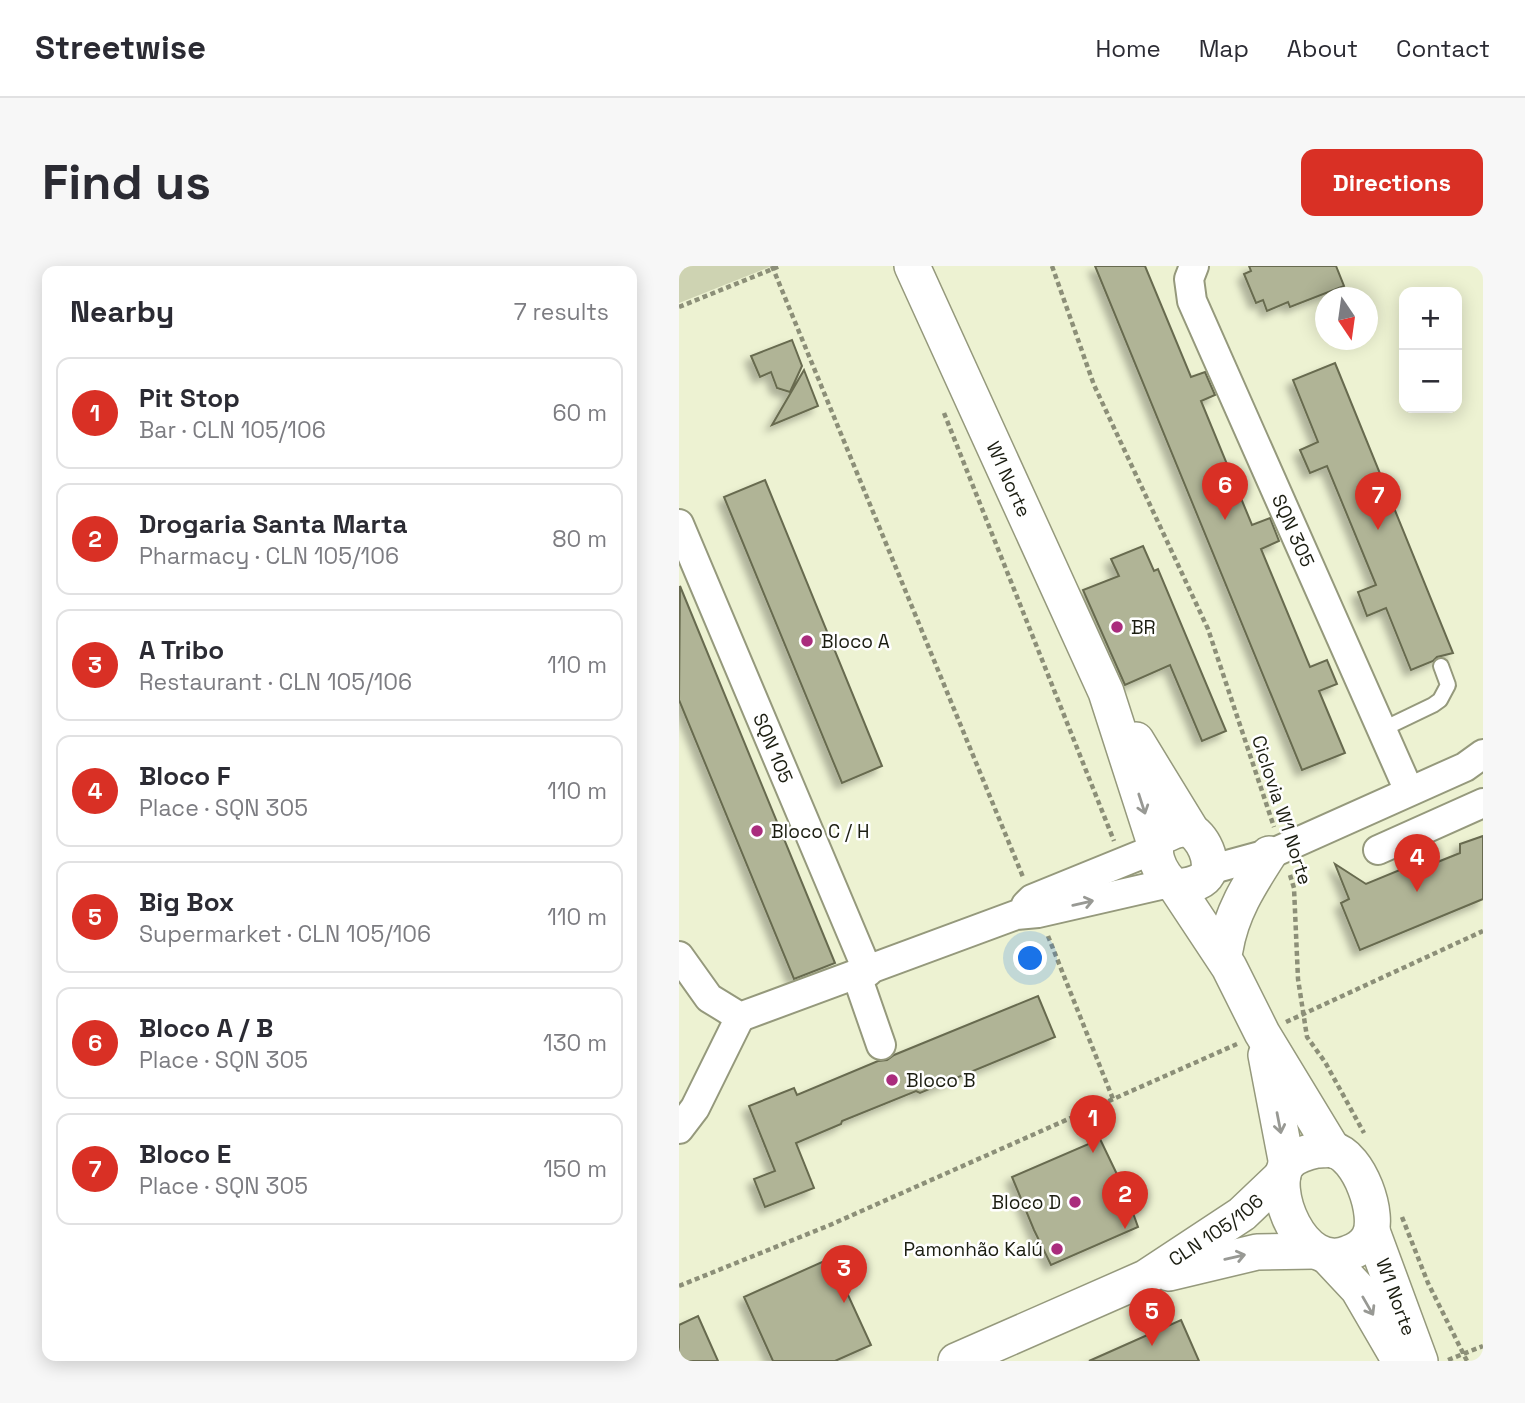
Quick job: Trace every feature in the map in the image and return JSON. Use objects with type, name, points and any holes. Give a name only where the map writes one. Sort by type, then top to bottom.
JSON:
[{"type":"street","name":"W1 Norte","points":[[912,266],[1107,692],[1192,864],[1227,959],[1262,1033],[1333,1150]]},
{"type":"street","name":"SQN 305","points":[[1194,266],[1189,279],[1192,301],[1409,791]]},
{"type":"street","name":"SQN 105","points":[[679,524],[862,974],[881,1045]]},
{"type":"street","name":"W1 Norte","points":[[1107,692],[1155,846]]},
{"type":"street","points":[[1029,909],[1192,864],[1274,852],[1465,767],[1483,754]]},
{"type":"street","points":[[1378,850],[1483,803]]},
{"type":"street","points":[[679,1129],[695,1108],[740,1017],[862,974],[1029,909],[1155,846],[1160,836],[1171,832],[1192,864]]},
{"type":"street","points":[[1227,959],[1227,935],[1238,904],[1274,852]]},
{"type":"street","points":[[679,956],[709,998],[740,1017]]},
{"type":"street","name":"W1 Norte","points":[[1262,1033],[1285,1170]]},
{"type":"street","points":[[1333,1150],[1354,1165],[1361,1178],[1371,1212],[1372,1231],[1366,1242],[1346,1255],[1321,1254],[1301,1239],[1293,1227],[1286,1202],[1285,1170],[1290,1161],[1307,1153],[1333,1150]]},
{"type":"street","name":"CLN 105/106","points":[[956,1361],[1145,1278],[1242,1214],[1285,1170]]},
{"type":"street","name":"W1 Norte","points":[[1372,1231],[1420,1361]]},
{"type":"street","name":"CLN 105/106","points":[[1145,1278],[1257,1252],[1321,1254]]},
{"type":"street","name":"W1 Norte","points":[[1321,1254],[1358,1289],[1400,1361]]},
{"type":"lane","points":[[1381,730],[1440,700],[1448,685],[1441,666]]},
{"type":"path","points":[[679,307],[780,266]]},
{"type":"path","name":"Ciclovia W1 Norte","points":[[1052,266],[1094,385],[1208,629],[1274,852],[1294,888],[1298,979],[1307,1037],[1325,1062],[1367,1140]]},
{"type":"path","points":[[772,267],[1029,909],[1113,1099]]},
{"type":"path","points":[[942,408],[1117,848]]},
{"type":"path","points":[[679,1286],[830,1225],[1262,1033],[1483,931]]},
{"type":"path","points":[[1400,1210],[1428,1283],[1467,1361]]},
{"type":"path","points":[[1446,1361],[1483,1346]]},
{"type":"green space","points":[[679,266],[772,266],[679,303]]},
{"type":"building","points":[[1095,266],[1145,266],[1191,377],[1205,372],[1215,395],[1201,401],[1252,525],[1270,518],[1279,541],[1261,549],[1310,667],[1327,660],[1337,684],[1319,691],[1345,753],[1302,770]]},
{"type":"building","points":[[1249,266],[1336,266],[1344,286],[1315,287],[1315,297],[1290,307],[1288,302],[1267,311],[1263,300],[1256,303],[1244,274],[1251,271]]},
{"type":"building","points":[[792,340],[802,366],[790,392],[777,388],[771,372],[760,377],[751,356]]},
{"type":"building","points":[[1335,363],[1453,653],[1437,657],[1411,670],[1386,608],[1367,616],[1358,592],[1376,585],[1327,466],[1310,473],[1300,450],[1318,442],[1293,380]]},
{"type":"building","points":[[804,370],[818,406],[772,425]]},
{"type":"building","name":"Bloco A","points":[[765,480],[882,766],[842,783],[724,497]]},
{"type":"building","points":[[1143,546],[1154,571],[1158,569],[1226,731],[1202,741],[1170,665],[1125,685],[1083,590],[1119,576],[1111,559]]},
{"type":"building","name":"Bloco C / H","points":[[680,586],[835,963],[794,979],[679,700]]},
{"type":"building","points":[[1483,836],[1483,899],[1360,950],[1341,903],[1349,899],[1335,864],[1366,884],[1429,858],[1435,863],[1460,853],[1460,844]]},
{"type":"building","name":"Bloco B","points":[[1038,996],[1055,1037],[920,1093],[916,1091],[842,1121],[841,1124],[796,1143],[814,1188],[765,1207],[754,1179],[775,1171],[749,1106],[794,1088],[797,1095]]},
{"type":"building","name":"Bloco D","points":[[1100,1139],[1125,1191],[1138,1227],[1051,1265],[1012,1177]]},
{"type":"building","points":[[831,1258],[871,1345],[835,1361],[773,1361],[744,1297]]},
{"type":"building","points":[[698,1316],[718,1361],[679,1361],[679,1325]]},
{"type":"building","points":[[1181,1320],[1199,1361],[1089,1361]]},
{"type":"place","name":"Bloco A / B","points":[[1225,520]]},
{"type":"place","name":"Bloco E","points":[[1378,530]]},
{"type":"place","name":"BR","points":[[1117,627]]},
{"type":"place","name":"Bloco A","points":[[807,641]]},
{"type":"place","name":"Bloco C / H","points":[[757,831]]},
{"type":"place","name":"Bloco F","points":[[1417,892]]},
{"type":"place","name":"Bloco B","points":[[892,1080]]},
{"type":"place","name":"Pit Stop","points":[[1093,1153]]},
{"type":"place","name":"Bloco D","points":[[1075,1202]]},
{"type":"place","name":"Drogaria Santa Marta","points":[[1125,1229]]},
{"type":"place","name":"Pamonhão Kalú","points":[[1057,1249]]},
{"type":"place","name":"A Tribo","points":[[844,1303]]},
{"type":"place","name":"Big Box","points":[[1152,1346]]}]
